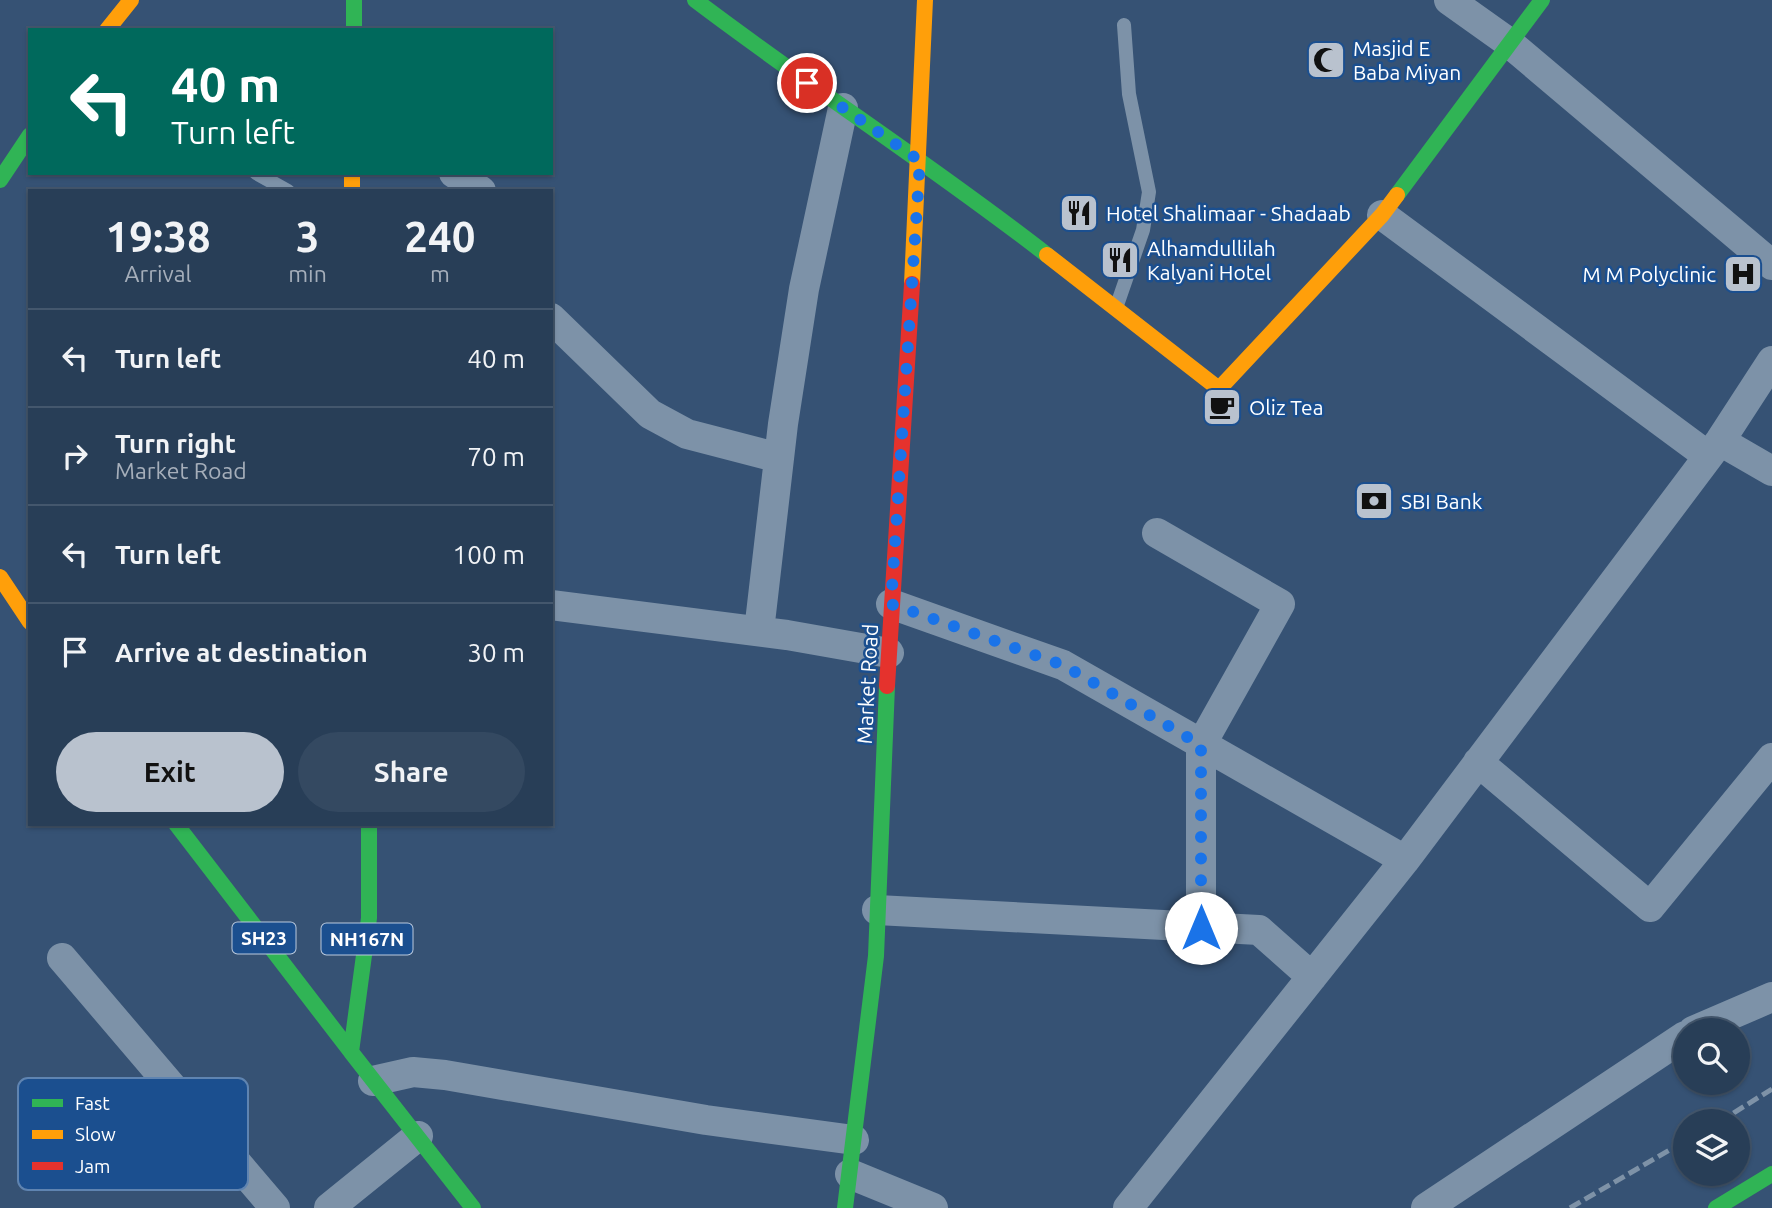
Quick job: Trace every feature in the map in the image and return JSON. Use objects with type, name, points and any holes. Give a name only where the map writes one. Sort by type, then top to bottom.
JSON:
[{"type":"main road","points":[[109,28],[131,0]]},
{"type":"main road","points":[[354,0],[354,28]]},
{"type":"main road","points":[[695,0],[843,108],[962,189],[1219,389],[1382,215],[1508,42],[1542,0]]},
{"type":"main road","name":"Market Road","points":[[845,1208],[876,956],[891,604],[920,161],[925,0]]},
{"type":"main road","points":[[0,180],[28,138]]},
{"type":"main road","points":[[0,577],[28,619]]},
{"type":"main road","name":"SH23","points":[[178,826],[351,1052]]},
{"type":"main road","name":"NH167N","points":[[351,1052],[369,918],[369,826]]},
{"type":"main road","points":[[351,1052],[474,1208]]},
{"type":"main road","points":[[1716,1208],[1757,1190]]},
{"type":"street","points":[[1449,0],[1508,42],[1772,265]]},
{"type":"street","points":[[759,631],[779,458],[804,289],[843,108]]},
{"type":"street","points":[[457,175],[478,189]]},
{"type":"street","points":[[1382,215],[1714,449],[1772,471]]},
{"type":"street","points":[[553,320],[650,414],[687,434],[779,458]]},
{"type":"street","points":[[1128,1208],[1405,860],[1714,449],[1772,361]]},
{"type":"street","points":[[1157,533],[1280,604],[1201,745],[1201,928]]},
{"type":"street","points":[[891,604],[1063,665],[1405,860]]},
{"type":"street","points":[[553,605],[759,631],[889,653]]},
{"type":"street","points":[[1478,762],[1650,907],[1772,758]]},
{"type":"street","points":[[877,909],[1259,930],[1312,977]]},
{"type":"street","points":[[62,958],[164,1078]]},
{"type":"street","points":[[1723,1018],[1772,997]]},
{"type":"street","points":[[1426,1208],[1673,1044]]},
{"type":"street","points":[[373,1082],[413,1072],[445,1075],[706,1119],[854,1140]]},
{"type":"street","points":[[329,1208],[418,1136]]},
{"type":"street","points":[[850,1174],[933,1208]]},
{"type":"street","points":[[248,1176],[275,1208]]},
{"type":"lane","points":[[1116,309],[1143,230],[1149,192],[1129,94],[1124,25]]},
{"type":"lane","points":[[260,175],[284,189]]},
{"type":"railway","points":[[1740,1109],[1772,1089]]},
{"type":"railway","points":[[1570,1208],[1673,1148]]},
{"type":"traffic: fast","points":[[354,0],[354,28]]},
{"type":"traffic: fast","points":[[695,0],[1047,255]]},
{"type":"traffic: fast","points":[[1397,195],[1542,0]]},
{"type":"traffic: fast","points":[[0,180],[28,138]]},
{"type":"traffic: fast","points":[[845,1208],[876,956],[887,686]]},
{"type":"traffic: fast","points":[[178,826],[351,1052]]},
{"type":"traffic: fast","points":[[369,826],[369,918],[351,1052],[473,1208]]},
{"type":"traffic: fast","points":[[1716,1208],[1772,1174]]},
{"type":"traffic: slow","points":[[109,28],[131,0]]},
{"type":"traffic: slow","points":[[912,284],[925,0]]},
{"type":"traffic: slow","points":[[352,175],[352,189]]},
{"type":"traffic: slow","points":[[1047,255],[1219,389],[1382,215],[1397,195]]},
{"type":"traffic: slow","points":[[0,577],[28,619]]},
{"type":"traffic: jam","points":[[887,686],[912,284]]},
{"type":"place","name":"Masjid E Baba Miyan","points":[[1326,60]]},
{"type":"place","name":"Hotel Shalimaar - Shadaab","points":[[1079,213]]},
{"type":"place","name":"Alhamdullilah Kalyani Hotel","points":[[1120,260]]},
{"type":"place","name":"M M Polyclinic","points":[[1743,274]]},
{"type":"place","name":"Oliz Tea","points":[[1222,407]]},
{"type":"place","name":"SBI Bank","points":[[1374,501]]},
{"type":"route","points":[[807,83],[920,161],[891,604],[1063,665],[1201,745],[1201,928]]}]
